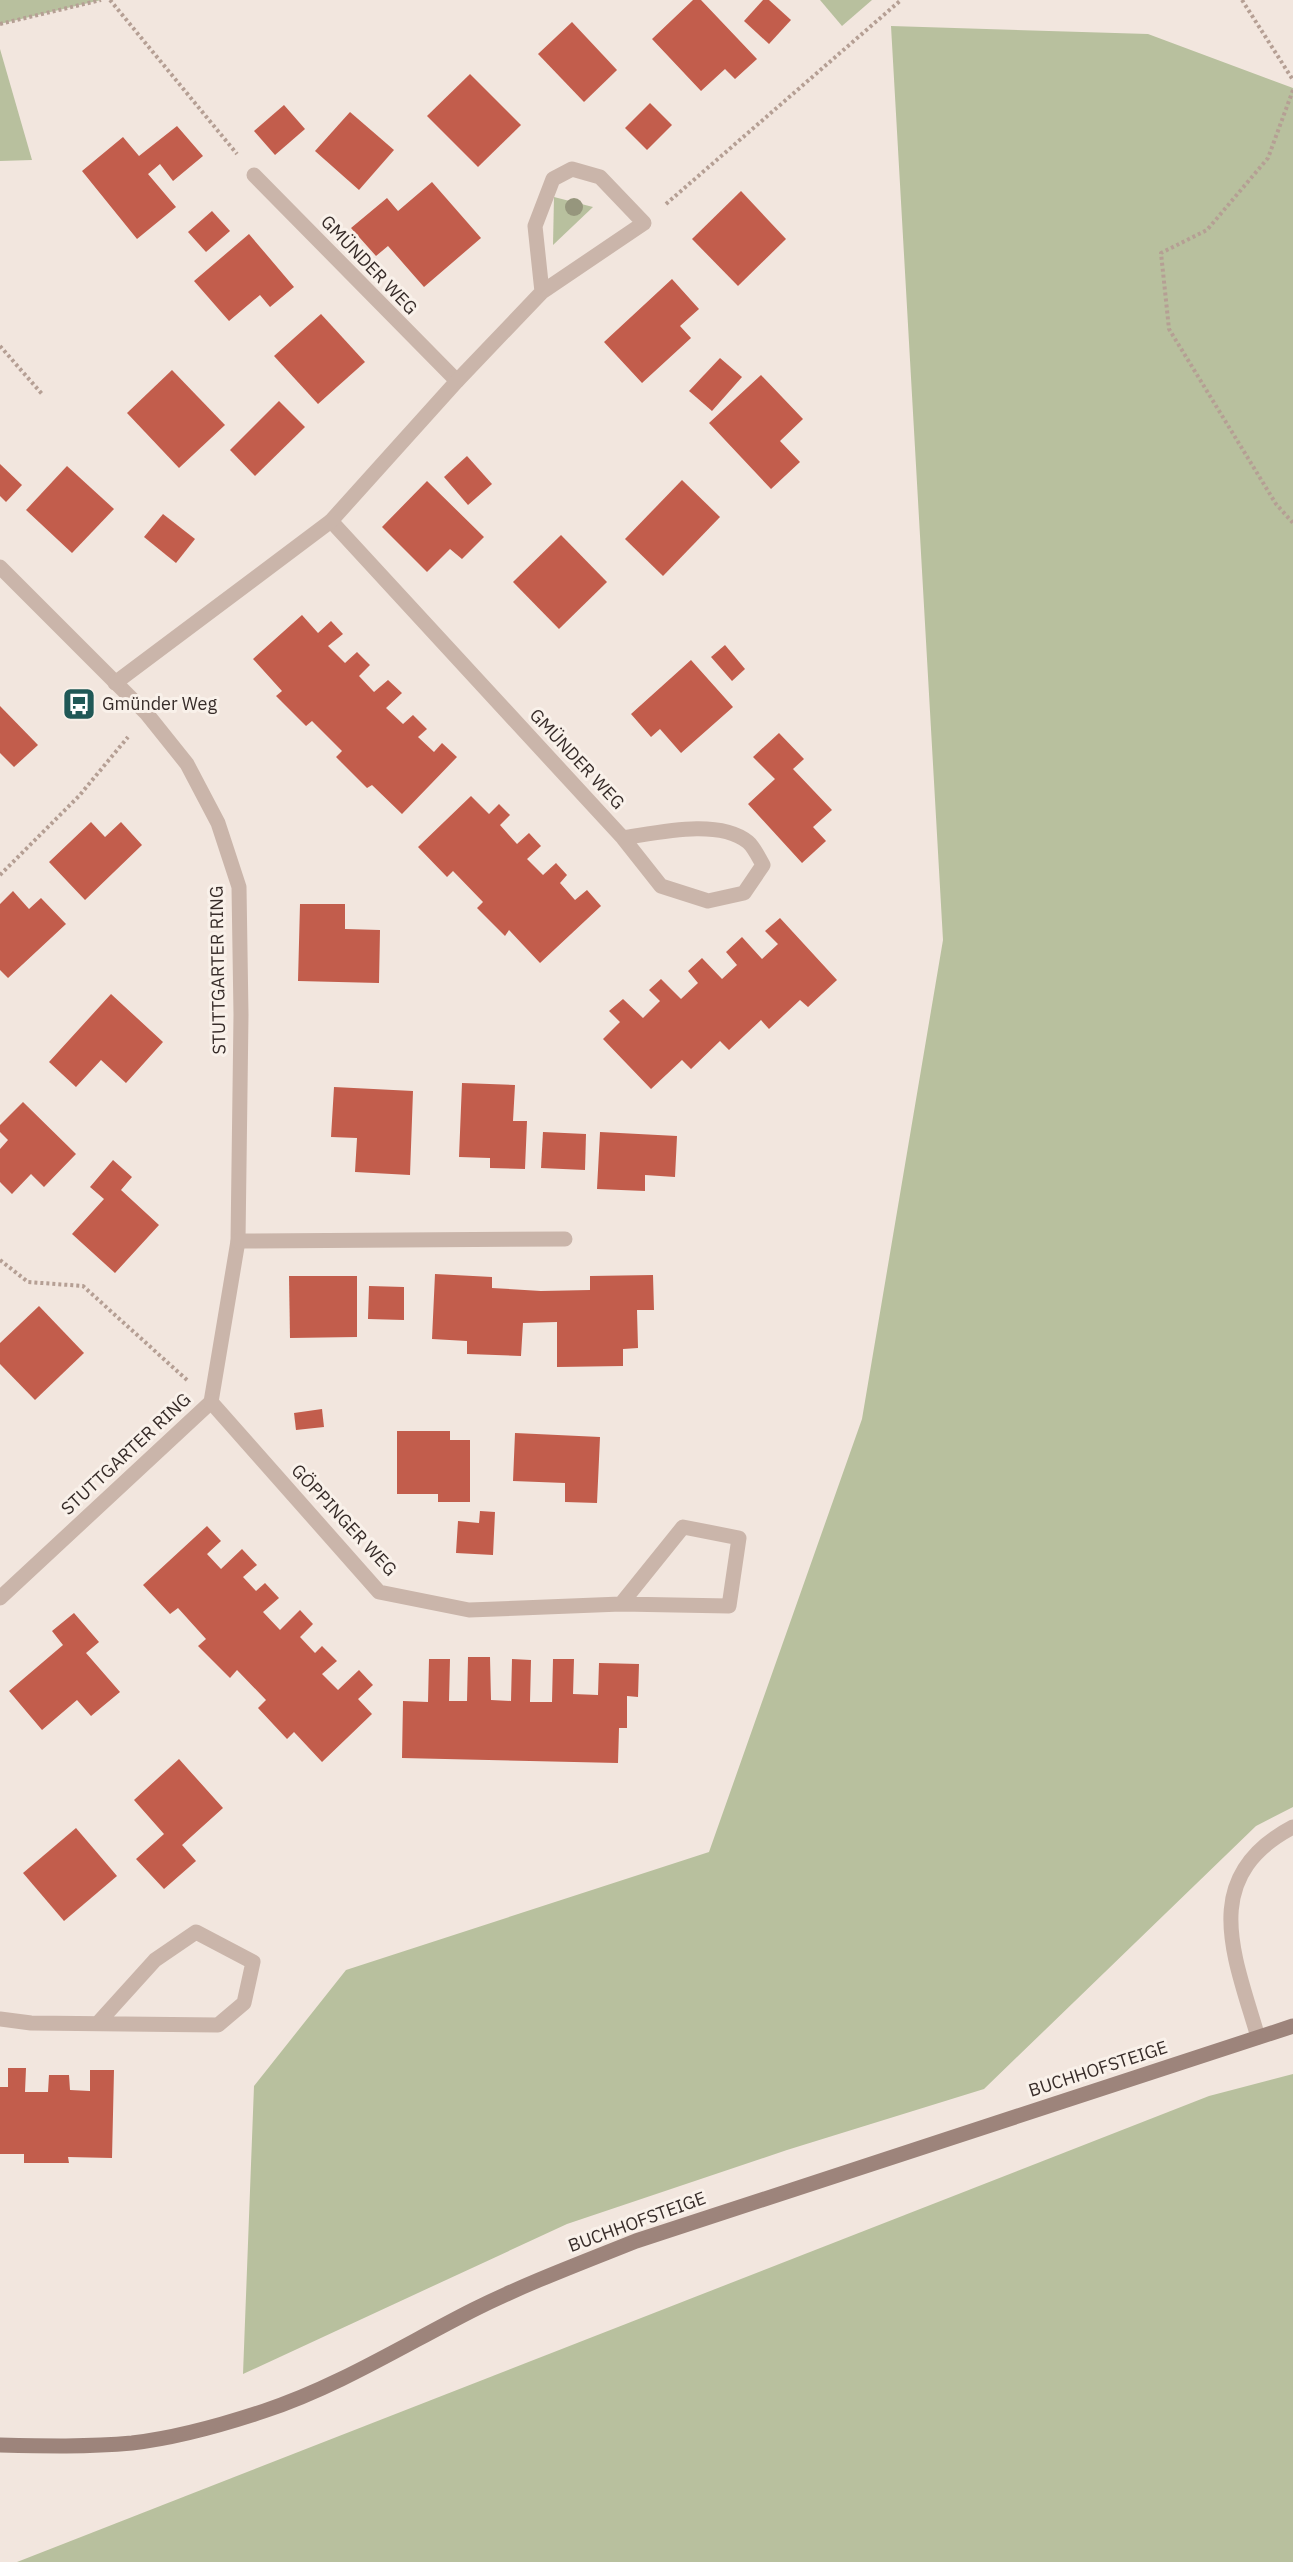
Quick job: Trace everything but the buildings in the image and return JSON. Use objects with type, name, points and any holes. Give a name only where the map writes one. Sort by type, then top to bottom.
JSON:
[{"type":"street","points":[[115,683],[331,521],[457,381],[542,292],[644,223],[600,177],[572,168],[553,179],[535,226],[542,292]]},
{"type":"street","name":"GMÜNDER WEG","points":[[255,175],[457,381]]},
{"type":"street","name":"GMÜNDER WEG","points":[[331,521],[623,838],[661,886],[708,901],[744,893],[763,865],[748,842],[718,829],[686,829],[623,838]]},
{"type":"street","name":"STUTTGARTER RING","points":[[0,567],[147,714],[186,764],[219,823],[239,887],[238,1241],[211,1402],[0,1598]]},
{"type":"street","points":[[238,1241],[565,1239]]},
{"type":"street","name":"GÖPPINGER WEG","points":[[211,1402],[379,1592],[469,1610],[621,1604],[729,1606],[739,1538],[683,1527],[621,1604]]},
{"type":"street","points":[[1258,2037],[1230,1930],[1233,1897],[1244,1867],[1270,1839],[1293,1827]]},
{"type":"street","points":[[0,2019],[32,2023],[218,2025],[244,2003],[253,1962],[196,1932],[154,1960],[98,2023]]},
{"type":"street","name":"BUCHHOFSTEIGE","points":[[0,2445],[65,2447],[133,2443],[206,2428],[265,2411],[325,2386],[475,2309],[552,2274],[636,2241],[1293,2026]]},
{"type":"path","points":[[0,24],[100,0]]},
{"type":"path","points":[[110,0],[255,175]]},
{"type":"path","points":[[644,223],[901,0]]},
{"type":"path","points":[[1242,0],[1293,80]]},
{"type":"path","points":[[1293,90],[1268,158],[1207,230],[1161,253],[1169,329],[1276,504],[1293,523]]},
{"type":"path","points":[[0,346],[42,394]]},
{"type":"path","points":[[0,875],[79,796],[147,714]]},
{"type":"path","points":[[0,1260],[28,1282],[83,1286],[211,1402]]},
{"type":"green space","points":[[0,0],[101,0],[0,24]]},
{"type":"green space","points":[[820,0],[872,0],[842,26]]},
{"type":"green space","points":[[891,26],[1148,34],[1293,88],[1293,1807],[1256,1826],[984,2089],[787,2150],[567,2224],[243,2374],[254,2086],[346,1970],[709,1852],[862,1419],[943,940]]},
{"type":"green space","points":[[0,49],[32,160],[0,161]]},
{"type":"green space","points":[[554,197],[593,207],[553,245]]},
{"type":"green space","points":[[1293,2074],[1293,2562],[17,2562],[1209,2096]]},
{"type":"place","name":"Gmünder Weg","points":[[79,704]]}]
